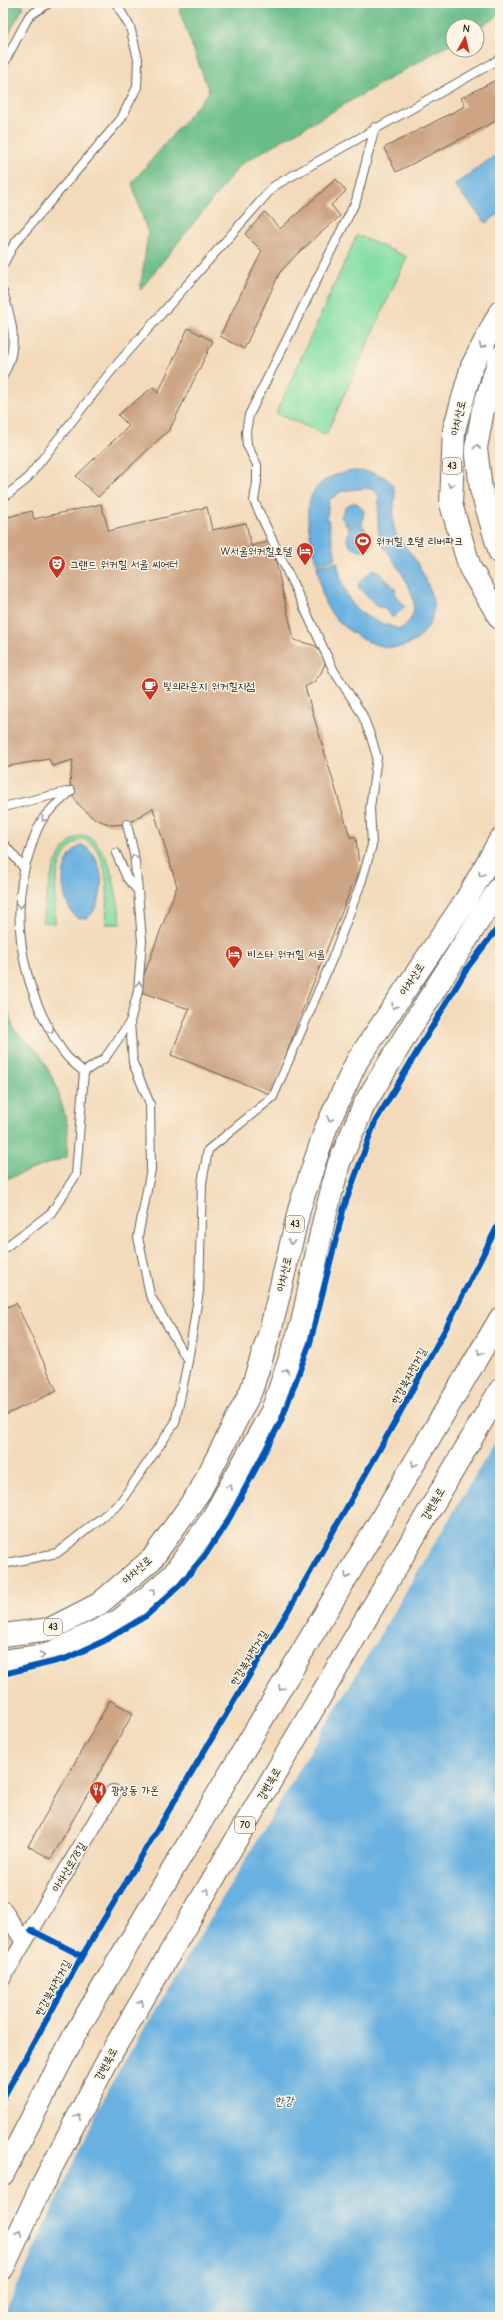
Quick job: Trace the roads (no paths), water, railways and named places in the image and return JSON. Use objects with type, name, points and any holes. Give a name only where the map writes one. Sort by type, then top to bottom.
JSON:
[{"type":"main road","name":"아차산로","points":[[500,312],[472,366],[454,430],[451,504],[470,568],[500,618]]},
{"type":"main road","name":"아차산로","points":[[500,357],[483,410],[476,448],[481,489],[500,553]]},
{"type":"main road","name":"아차산로","points":[[3,1635],[50,1629],[99,1604],[152,1559],[200,1491],[251,1391],[271,1328],[300,1206],[326,1128],[358,1061],[466,900],[500,840]]},
{"type":"main road","name":"43","points":[[3,1661],[47,1655],[120,1620],[173,1575],[213,1518],[272,1412],[302,1323],[323,1224],[340,1163],[364,1105],[409,1030],[500,887]]},
{"type":"main road","points":[[3,2174],[75,2034],[500,1319]]},
{"type":"main road","name":"강변북로","points":[[3,2268],[40,2189],[113,2050],[500,1390]]},
{"type":"street","name":"아차산로78길","points":[[3,1977],[113,1793]]},
{"type":"street","points":[[3,1909],[24,1942]]},
{"type":"lane","points":[[3,65],[29,16],[49,3]]},
{"type":"lane","points":[[3,265],[14,244],[121,119],[137,87],[137,53],[130,27],[116,3]]},
{"type":"lane","points":[[3,498],[26,480],[112,370],[274,186],[375,127],[500,59]]},
{"type":"lane","points":[[3,1564],[57,1553],[119,1504],[175,1423],[188,1361],[199,1290],[202,1183],[208,1150],[273,1097],[334,954],[362,880],[372,845],[370,808],[377,757],[371,737],[362,714],[334,671],[254,501],[257,482],[257,465],[248,445],[246,432],[249,414],[356,201],[375,127]]},
{"type":"lane","points":[[3,292],[11,319],[14,343],[8,367],[3,376]]},
{"type":"lane","points":[[3,807],[71,791],[45,816],[35,834],[23,867],[20,882],[19,922],[26,962],[37,1006],[63,1053],[84,1072]]},
{"type":"lane","points":[[127,824],[134,854],[142,941],[138,991],[130,1022],[133,1063],[150,1104],[151,1169],[138,1236],[150,1295],[188,1361]]},
{"type":"lane","points":[[3,843],[23,867]]},
{"type":"lane","points":[[116,853],[127,878],[138,891]]},
{"type":"lane","points":[[84,1072],[105,1058],[130,1022]]},
{"type":"lane","points":[[3,1249],[51,1213],[76,1175],[84,1072]]},
{"type":"water","points":[[500,152],[500,213],[486,223],[454,185]]},
{"type":"water","points":[[353,471],[380,475],[391,483],[395,496],[393,518],[395,531],[399,539],[412,554],[420,568],[432,598],[432,614],[427,628],[414,641],[402,646],[388,647],[375,644],[361,638],[338,620],[329,610],[322,595],[317,566],[337,562],[349,600],[355,608],[363,614],[400,629],[409,621],[413,612],[414,602],[406,581],[380,541],[378,523],[379,496],[374,490],[367,488],[342,491],[329,500],[327,515],[336,559],[317,564],[308,518],[309,505],[313,493],[321,483],[334,476]]},
{"type":"water","points":[[352,503],[357,503],[364,511],[362,525],[370,535],[371,541],[364,550],[356,549],[350,545],[347,540],[349,528],[341,517],[345,507]]},
{"type":"water","points":[[372,570],[377,570],[396,590],[395,595],[405,606],[393,618],[383,607],[378,607],[358,587],[359,583]]},
{"type":"water","points":[[82,845],[90,851],[96,860],[100,869],[101,880],[101,891],[98,902],[94,911],[87,919],[77,918],[71,910],[66,901],[63,880],[64,869],[68,859],[74,851]]},
{"type":"water","name":"한강","points":[[500,1292],[500,2317],[3,2317],[3,2159]]},
{"type":"place","name":"워커힐 호텔 리버파크","points":[[363,556]]},
{"type":"place","name":"W서울워커힐호텔","points":[[305,566]]},
{"type":"place","name":"그랜드 워커힐 서울 씨어터","points":[[57,579]]},
{"type":"place","name":"빛의라운지 워커힐지점","points":[[150,701]]},
{"type":"place","name":"비스타 워커힐 서울","points":[[234,969]]},
{"type":"place","name":"광장동 가온","points":[[98,1805]]}]
